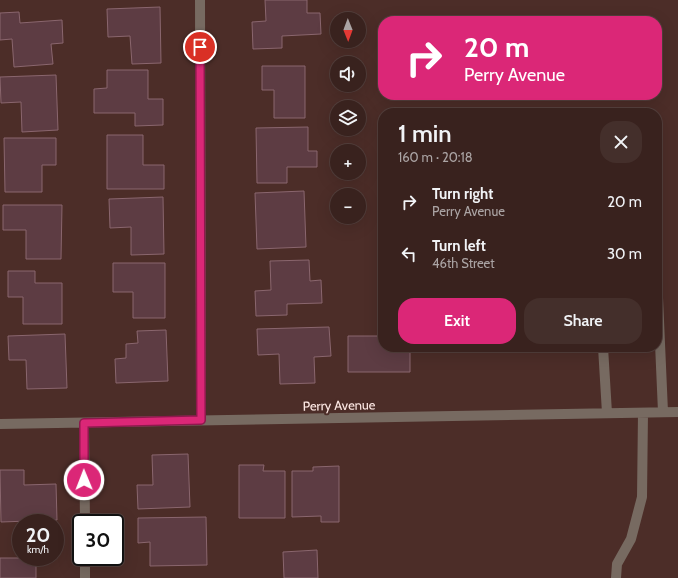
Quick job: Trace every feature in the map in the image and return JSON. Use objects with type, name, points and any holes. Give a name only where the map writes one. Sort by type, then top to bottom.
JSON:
[{"type":"street","points":[[200,0],[201,420]]},
{"type":"street","points":[[603,352],[606,413]]},
{"type":"street","points":[[660,352],[663,412]]},
{"type":"street","name":"Perry Avenue","points":[[0,424],[678,412]]},
{"type":"street","points":[[616,578],[617,564],[631,539],[642,496],[643,413]]},
{"type":"street","points":[[84,423],[85,514]]},
{"type":"street","points":[[85,566],[86,578]]},
{"type":"building","points":[[265,0],[307,0],[307,13],[320,13],[321,34],[282,36],[282,48],[253,49],[252,22],[266,21]]},
{"type":"building","points":[[160,7],[161,63],[132,64],[130,36],[108,37],[107,9]]},
{"type":"building","points":[[19,12],[20,23],[62,20],[63,43],[51,44],[53,64],[14,67],[12,39],[0,40],[0,13]]},
{"type":"building","points":[[262,66],[305,66],[305,118],[274,118],[274,90],[262,90]]},
{"type":"building","points":[[107,70],[148,70],[148,99],[163,99],[163,125],[135,126],[135,113],[94,113],[94,89],[107,88]]},
{"type":"building","points":[[56,75],[58,130],[22,132],[21,102],[1,103],[0,77]]},
{"type":"building","points":[[308,127],[308,151],[317,151],[317,167],[287,167],[287,183],[257,183],[256,128]]},
{"type":"building","points":[[107,135],[143,135],[143,165],[164,165],[164,189],[107,189]]},
{"type":"building","points":[[4,138],[56,138],[56,165],[42,165],[42,192],[5,192]]},
{"type":"building","points":[[304,191],[306,247],[257,249],[255,193]]},
{"type":"building","points":[[163,197],[164,254],[131,255],[131,227],[110,228],[109,199]]},
{"type":"building","points":[[3,205],[62,205],[61,259],[26,259],[26,230],[3,230]]},
{"type":"building","points":[[309,260],[310,281],[321,280],[322,303],[287,304],[287,315],[256,316],[255,291],[271,290],[270,261]]},
{"type":"building","points":[[113,263],[165,263],[165,318],[133,318],[133,292],[113,292]]},
{"type":"building","points":[[8,271],[35,271],[35,283],[62,283],[62,324],[23,324],[23,297],[8,297]]},
{"type":"building","points":[[329,327],[331,356],[314,357],[315,383],[280,384],[279,354],[258,355],[257,329]]},
{"type":"building","points":[[166,330],[168,381],[116,383],[115,359],[126,358],[126,344],[138,343],[137,331]]},
{"type":"building","points":[[65,334],[67,388],[27,389],[26,360],[9,360],[8,336]]},
{"type":"building","points":[[348,336],[378,336],[378,352],[410,352],[410,372],[348,372]]},
{"type":"building","points":[[188,454],[190,507],[138,509],[137,485],[153,485],[152,455]]},
{"type":"building","points":[[239,465],[264,465],[263,471],[285,471],[285,518],[239,518]]},
{"type":"building","points":[[339,466],[339,522],[321,522],[321,516],[292,517],[292,471],[313,471],[313,467]]},
{"type":"building","points":[[0,470],[24,470],[24,485],[56,484],[57,514],[12,514],[12,522],[1,522]]},
{"type":"building","points":[[206,517],[207,565],[150,566],[150,542],[138,543],[138,518]]},
{"type":"building","points":[[317,550],[318,578],[284,578],[283,552]]},
{"type":"building","points":[[0,558],[12,558],[12,566],[36,566],[36,578],[0,578]]},
{"type":"route","points":[[84,480],[84,423],[201,420],[200,47]]}]
